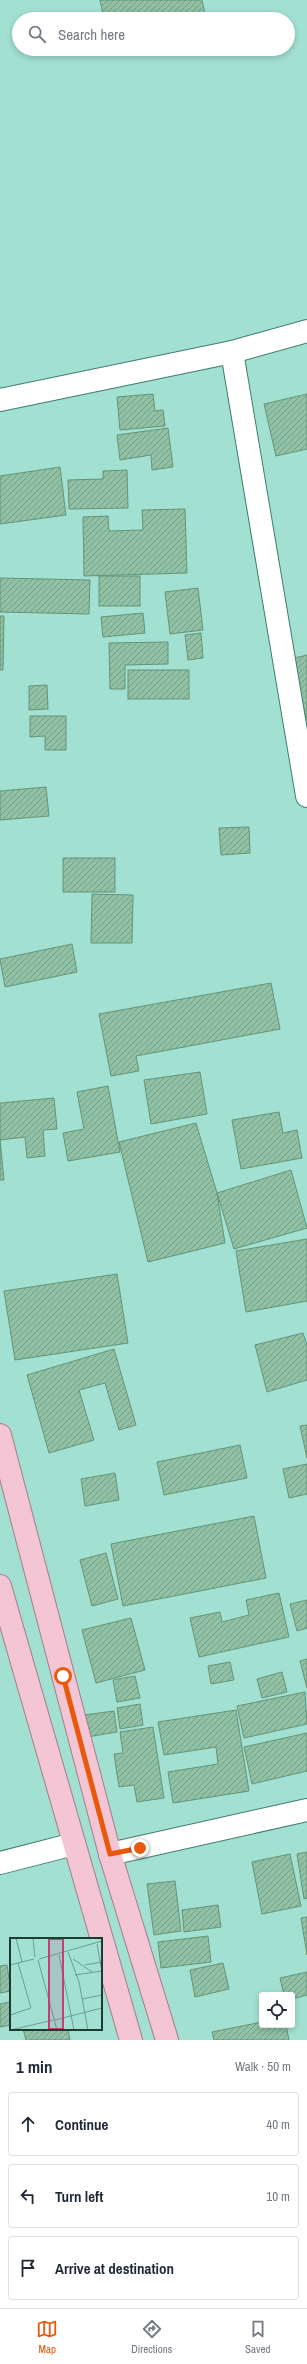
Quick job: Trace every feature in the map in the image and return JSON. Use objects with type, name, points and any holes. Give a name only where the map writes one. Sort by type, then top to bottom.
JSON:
[{"type":"main road","points":[[0,1435],[110,1854],[166,2040]]},
{"type":"main road","points":[[0,1586],[101,1938]]},
{"type":"main road","points":[[102,1940],[131,2040]]},
{"type":"street","points":[[0,400],[232,352],[307,331]]},
{"type":"street","points":[[232,352],[307,796]]},
{"type":"street","points":[[110,1854],[307,1810]]},
{"type":"street","points":[[0,1863],[74,1844]]},
{"type":"building","points":[[100,0],[202,0],[205,12],[103,12]]},
{"type":"building","points":[[153,394],[155,411],[163,410],[165,426],[120,430],[117,397]]},
{"type":"building","points":[[307,394],[307,449],[276,456],[264,404]]},
{"type":"building","points":[[168,428],[173,467],[152,470],[151,455],[120,460],[117,435]]},
{"type":"building","points":[[60,467],[66,515],[0,524],[0,476]]},
{"type":"building","points":[[127,470],[128,508],[69,509],[68,480],[103,479],[103,471]]},
{"type":"building","points":[[185,509],[187,573],[84,576],[83,517],[108,516],[109,531],[143,530],[142,510]]},
{"type":"building","points":[[99,576],[140,576],[140,606],[99,606]]},
{"type":"building","points":[[0,578],[90,580],[89,614],[0,612]]},
{"type":"building","points":[[198,588],[203,630],[170,634],[165,592]]},
{"type":"building","points":[[143,613],[145,633],[103,637],[101,617]]},
{"type":"building","points":[[0,616],[4,616],[3,670],[0,670]]},
{"type":"building","points":[[201,633],[203,658],[188,660],[185,635]]},
{"type":"building","points":[[168,642],[168,664],[125,665],[125,689],[110,689],[109,643]]},
{"type":"building","points":[[307,655],[307,721],[290,659]]},
{"type":"building","points":[[128,670],[189,670],[189,699],[128,699]]},
{"type":"building","points":[[47,685],[48,709],[29,710],[29,686]]},
{"type":"building","points":[[30,716],[66,716],[66,750],[45,750],[45,736],[30,737]]},
{"type":"building","points":[[46,787],[49,816],[0,820],[0,791]]},
{"type":"building","points":[[249,827],[250,853],[221,855],[219,828]]},
{"type":"building","points":[[63,858],[115,858],[115,892],[63,892]]},
{"type":"building","points":[[92,894],[133,895],[132,943],[91,943]]},
{"type":"building","points":[[72,944],[77,972],[5,987],[0,959]]},
{"type":"building","points":[[271,983],[280,1029],[136,1056],[139,1071],[111,1076],[99,1014]]},
{"type":"building","points":[[200,1072],[207,1114],[151,1124],[144,1080]]},
{"type":"building","points":[[108,1086],[120,1152],[68,1161],[63,1133],[84,1129],[77,1092]]},
{"type":"building","points":[[54,1098],[57,1129],[43,1130],[45,1156],[27,1158],[25,1137],[0,1140],[0,1103]]},
{"type":"building","points":[[279,1112],[283,1133],[297,1130],[302,1158],[241,1169],[232,1120]]},
{"type":"building","points":[[196,1123],[217,1193],[225,1243],[148,1262],[119,1142]]},
{"type":"building","points":[[0,1140],[4,1180],[0,1180]]},
{"type":"building","points":[[291,1170],[307,1228],[234,1249],[217,1193]]},
{"type":"building","points":[[307,1239],[307,1301],[246,1312],[236,1251]]},
{"type":"building","points":[[117,1274],[128,1343],[15,1360],[4,1291]]},
{"type":"building","points":[[303,1333],[307,1345],[307,1380],[267,1392],[255,1345]]},
{"type":"building","points":[[114,1349],[136,1425],[119,1430],[105,1383],[79,1390],[94,1440],[49,1453],[27,1375]]},
{"type":"building","points":[[307,1425],[307,1458],[300,1426]]},
{"type":"building","points":[[240,1445],[247,1478],[164,1495],[157,1462]]},
{"type":"building","points":[[307,1464],[307,1494],[289,1498],[283,1469]]},
{"type":"building","points":[[115,1473],[119,1500],[85,1506],[81,1479]]},
{"type":"building","points":[[254,1516],[266,1578],[123,1606],[111,1544]]},
{"type":"building","points":[[106,1553],[118,1599],[92,1606],[80,1560]]},
{"type":"building","points":[[279,1593],[289,1637],[199,1657],[190,1618],[220,1612],[222,1622],[249,1615],[246,1600]]},
{"type":"building","points":[[307,1600],[307,1628],[297,1631],[290,1604]]},
{"type":"building","points":[[131,1618],[145,1670],[96,1683],[82,1630]]},
{"type":"building","points":[[307,1659],[307,1688],[300,1661]]},
{"type":"building","points":[[230,1662],[234,1680],[211,1684],[208,1666]]},
{"type":"building","points":[[282,1672],[287,1692],[262,1698],[257,1679]]},
{"type":"building","points":[[135,1676],[140,1698],[117,1702],[113,1680]]},
{"type":"building","points":[[305,1692],[307,1724],[244,1738],[237,1706]]},
{"type":"building","points":[[140,1704],[143,1725],[120,1729],[117,1708]]},
{"type":"building","points":[[236,1710],[249,1791],[173,1803],[168,1772],[218,1764],[216,1747],[164,1755],[158,1722]]},
{"type":"building","points":[[114,1711],[117,1732],[87,1737],[84,1715]]},
{"type":"building","points":[[153,1727],[164,1798],[137,1802],[134,1785],[119,1787],[114,1754],[123,1753],[120,1732]]},
{"type":"building","points":[[307,1733],[307,1771],[252,1784],[244,1747]]},
{"type":"building","points":[[307,1852],[307,1898],[304,1899],[297,1854]]},
{"type":"building","points":[[290,1854],[301,1906],[262,1914],[252,1862]]},
{"type":"building","points":[[175,1881],[181,1931],[154,1935],[147,1884]]},
{"type":"building","points":[[218,1905],[221,1927],[184,1932],[182,1910]]},
{"type":"building","points":[[307,1917],[307,1955],[301,1918]]},
{"type":"building","points":[[208,1936],[211,1962],[161,1968],[158,1942]]},
{"type":"building","points":[[223,1963],[229,1989],[195,1997],[190,1970]]},
{"type":"building","points":[[7,1965],[10,1991],[0,1993],[0,1966]]},
{"type":"building","points":[[307,1972],[307,1995],[295,1998],[295,1992],[283,1992],[280,1978]]},
{"type":"building","points":[[10,2002],[10,2025],[0,2027],[0,2004]]},
{"type":"building","points":[[259,2023],[259,2028],[287,2028],[289,2040],[214,2040],[212,2032]]},
{"type":"building","points":[[23,2030],[68,2030],[70,2040],[26,2040]]},
{"type":"route","points":[[63,1676],[110,1854],[140,1848]]}]
